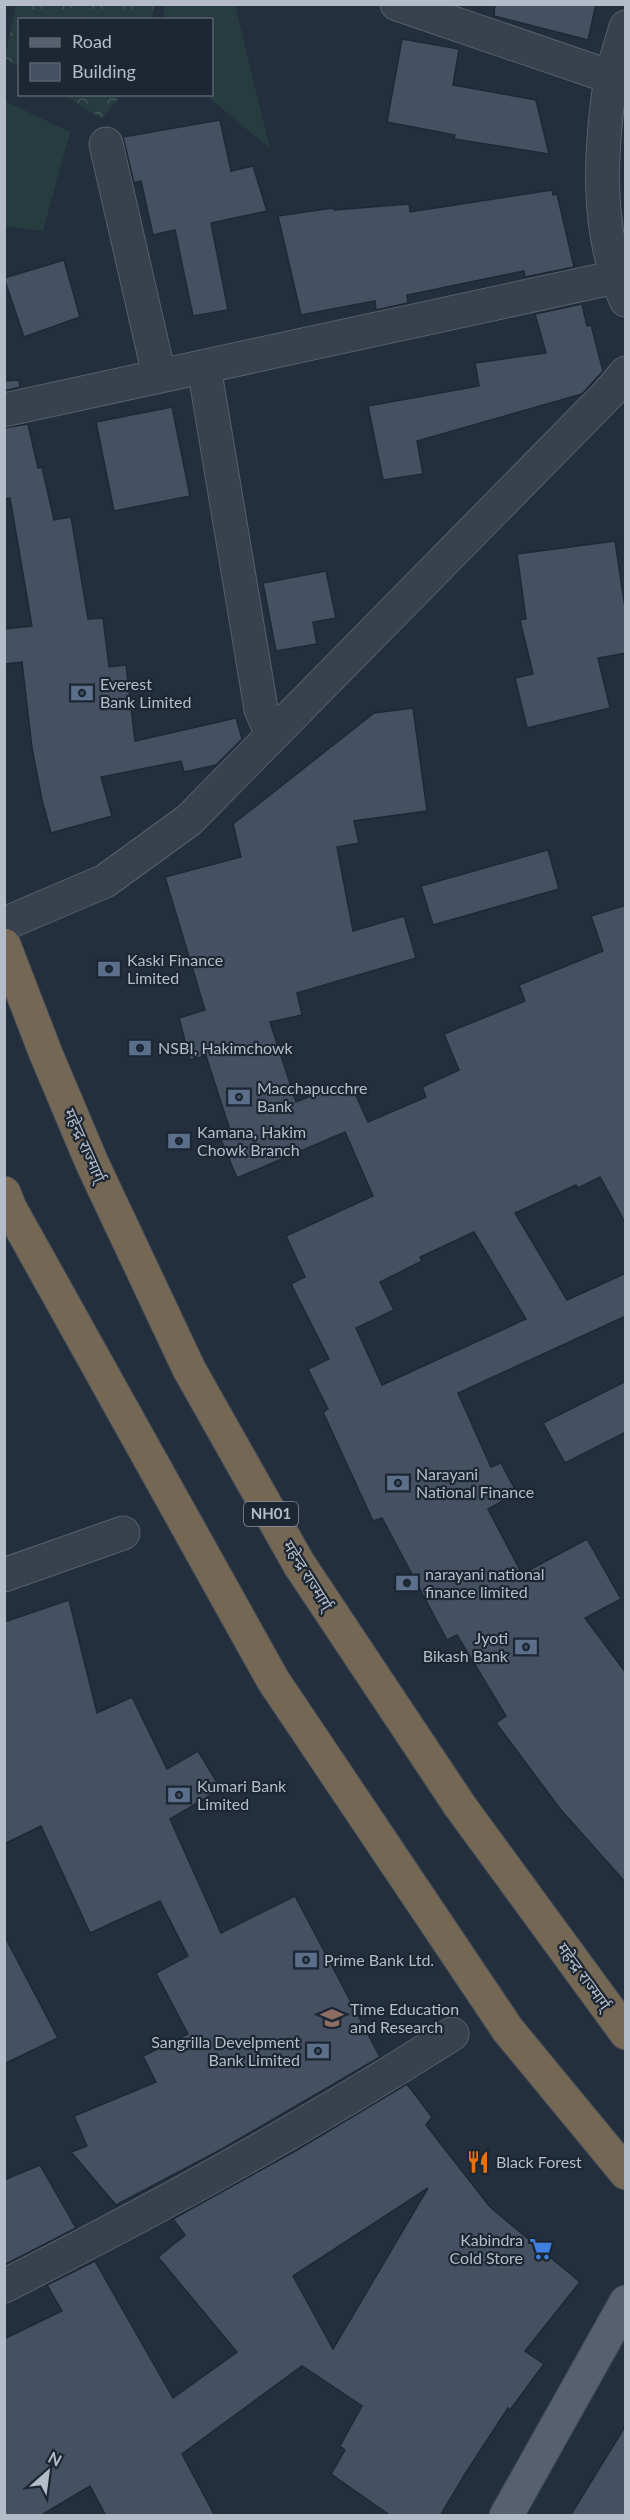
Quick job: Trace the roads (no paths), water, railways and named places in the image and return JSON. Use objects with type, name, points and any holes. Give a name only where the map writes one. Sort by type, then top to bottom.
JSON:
[{"type":"highway","name":"महेन्द्र राज्मार्ग्","points":[[4,945],[46,1054],[92,1163],[189,1369],[299,1564],[460,1806],[626,2033]]},
{"type":"highway","points":[[4,1193],[10,1208],[273,1680],[508,2030],[626,2173]]},
{"type":"main road","points":[[506,2516],[626,2302]]},
{"type":"street","points":[[397,4],[611,77]]},
{"type":"street","points":[[4,410],[159,375],[621,288],[603,211],[603,127],[611,77],[626,27]]},
{"type":"street","points":[[106,144],[159,375]]},
{"type":"street","points":[[204,367],[261,709],[272,735]]},
{"type":"street","points":[[4,924],[105,881],[189,820],[608,394],[626,373]]},
{"type":"street","points":[[4,1575],[123,1533]]},
{"type":"street","points":[[4,2286],[104,2236],[361,2092],[452,2034]]},
{"type":"place","name":"Everest Bank Limited","points":[[82,693]]},
{"type":"place","name":"Kaski Finance Limited","points":[[109,969]]},
{"type":"place","name":"NSBI, Hakimchowk","points":[[140,1048]]},
{"type":"place","name":"Macchapucchre Bank","points":[[239,1097]]},
{"type":"place","name":"Kamana, Hakim Chowk Branch","points":[[179,1141]]},
{"type":"place","name":"Narayani National Finance","points":[[398,1483]]},
{"type":"place","name":"narayani national finance limited","points":[[407,1583]]},
{"type":"place","name":"Jyoti Bikash Bank","points":[[526,1647]]},
{"type":"place","name":"Kumari Bank Limited","points":[[179,1795]]},
{"type":"place","name":"Prime Bank Ltd.","points":[[306,1960]]},
{"type":"place","name":"Time Education and Research","points":[[332,2018]]},
{"type":"place","name":"Sangrilla Develpment Bank Limited","points":[[318,2051]]},
{"type":"place","name":"Black Forest","points":[[478,2162]]},
{"type":"place","name":"Kabindra Cold Store","points":[[541,2249]]}]
